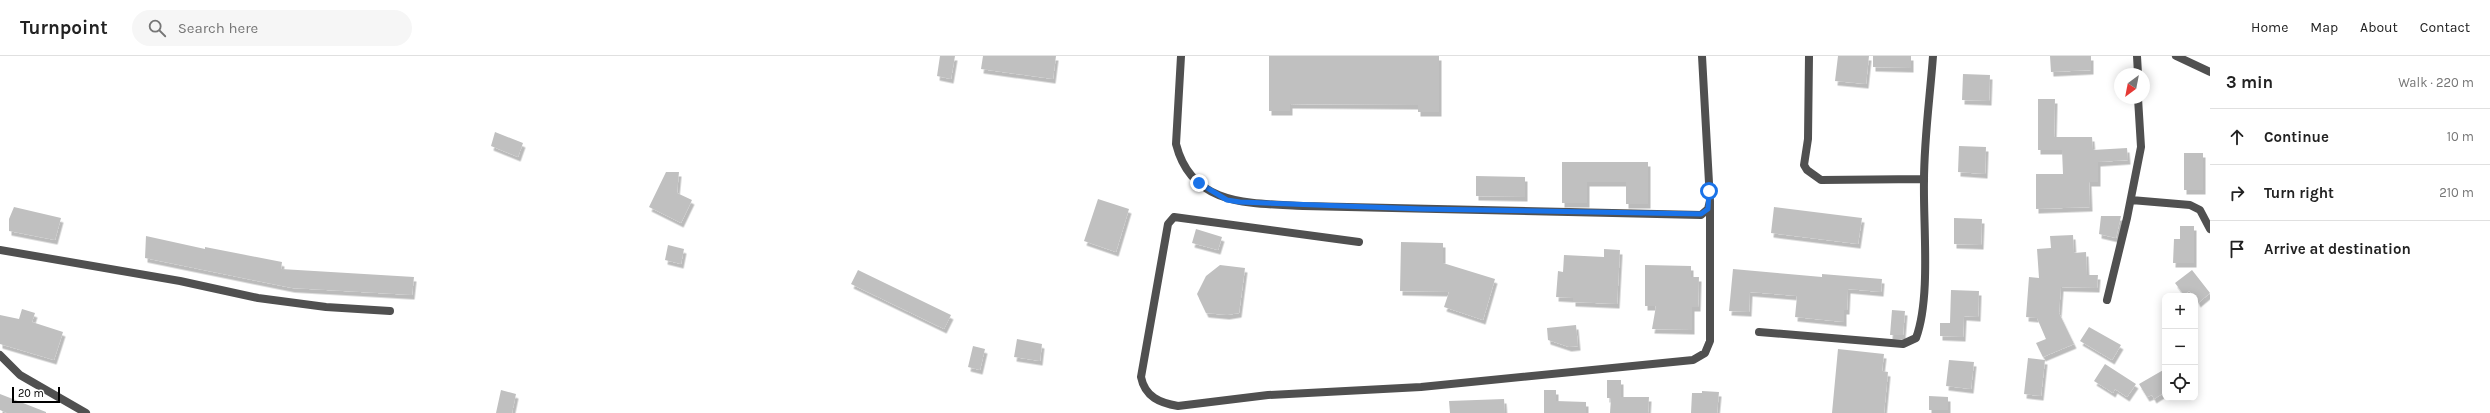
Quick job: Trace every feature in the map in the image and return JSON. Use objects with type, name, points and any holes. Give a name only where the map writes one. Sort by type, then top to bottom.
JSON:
[{"type":"street","points":[[1181,56],[1176,144],[1179,156],[1189,173],[1199,183],[1227,200],[1310,206],[1701,214],[1708,209],[1710,201]]},
{"type":"street","points":[[1359,242],[1174,217],[1168,224],[1141,377],[1143,388],[1151,397],[1165,404],[1178,406],[1268,395],[1421,387],[1693,360],[1705,353],[1710,341],[1710,201],[1702,56]]},
{"type":"street","points":[[1809,56],[1808,139],[1804,165],[1806,170],[1821,180],[1924,179]]},
{"type":"street","points":[[1759,332],[1902,344],[1916,338],[1921,324],[1924,292],[1924,179],[1933,56]]},
{"type":"street","points":[[2137,56],[2138,68]]},
{"type":"street","points":[[2176,56],[2210,72]]},
{"type":"street","points":[[2107,300],[2131,200],[2140,147],[2138,104]]},
{"type":"street","points":[[2131,200],[2190,205],[2200,210],[2210,229]]},
{"type":"street","points":[[0,250],[180,281],[258,298],[326,308],[390,311]]},
{"type":"street","points":[[0,355],[20,375],[86,413]]},
{"type":"building","points":[[940,56],[955,56],[951,79],[937,76]]},
{"type":"building","points":[[983,56],[1056,56],[1053,79],[981,69]]},
{"type":"building","points":[[1269,56],[1439,56],[1439,112],[1418,112],[1418,105],[1290,104],[1290,111],[1269,111]]},
{"type":"building","points":[[1838,56],[1869,56],[1866,84],[1835,81]]},
{"type":"building","points":[[1873,56],[1911,56],[1911,68],[1873,67]]},
{"type":"building","points":[[2050,56],[2091,56],[2091,70],[2051,72]]},
{"type":"building","points":[[1963,74],[1990,75],[1989,101],[1962,100]]},
{"type":"building","points":[[2038,99],[2055,99],[2054,137],[2092,137],[2093,150],[2127,148],[2128,160],[2098,162],[2098,182],[2089,182],[2090,207],[2036,209],[2036,174],[2063,174],[2062,150],[2038,150]]},
{"type":"building","points":[[495,132],[523,143],[518,157],[491,146]]},
{"type":"building","points":[[1959,146],[1986,147],[1985,174],[1958,172]]},
{"type":"building","points":[[2184,153],[2203,153],[2203,190],[2184,190]]},
{"type":"building","points":[[1562,162],[1648,162],[1648,204],[1626,204],[1626,182],[1587,182],[1587,203],[1562,203]]},
{"type":"building","points":[[666,172],[679,172],[677,193],[692,200],[681,223],[649,207]]},
{"type":"building","points":[[1476,176],[1525,177],[1525,197],[1476,196]]},
{"type":"building","points":[[1098,199],[1129,209],[1116,252],[1084,241]]},
{"type":"building","points":[[14,207],[61,218],[55,240],[9,231],[9,219]]},
{"type":"building","points":[[1774,207],[1862,218],[1858,244],[1771,233]]},
{"type":"building","points":[[2101,216],[2121,216],[2116,238],[2099,234]]},
{"type":"building","points":[[1954,218],[1982,219],[1981,245],[1954,244]]},
{"type":"building","points":[[2180,226],[2194,226],[2194,263],[2173,263],[2174,239],[2180,239]]},
{"type":"building","points":[[1196,229],[1222,237],[1218,250],[1192,243]]},
{"type":"building","points":[[2073,235],[2074,253],[2086,252],[2087,275],[2098,275],[2097,288],[2061,287],[2059,313],[2074,344],[2043,357],[2036,343],[2046,339],[2037,318],[2026,317],[2029,277],[2039,278],[2037,249],[2051,248],[2050,236]]},
{"type":"building","points":[[146,236],[205,249],[205,247],[282,262],[281,269],[414,277],[412,295],[292,288],[145,258]]},
{"type":"building","points":[[1401,242],[1443,243],[1443,263],[1495,279],[1483,320],[1444,307],[1449,292],[1400,291]]},
{"type":"building","points":[[668,245],[684,249],[681,264],[665,260]]},
{"type":"building","points":[[1604,249],[1620,250],[1617,304],[1573,302],[1573,298],[1556,297],[1558,271],[1563,272],[1564,255],[1604,257]]},
{"type":"building","points":[[1220,265],[1245,268],[1239,313],[1227,315],[1206,313],[1197,294],[1206,276]]},
{"type":"building","points":[[1645,265],[1691,266],[1691,277],[1699,277],[1698,307],[1692,307],[1692,330],[1652,329],[1656,306],[1645,306]]},
{"type":"building","points":[[1733,269],[1822,277],[1822,274],[1882,279],[1881,292],[1848,289],[1847,310],[1844,310],[1844,322],[1795,317],[1797,296],[1750,292],[1749,312],[1729,311]]},
{"type":"building","points":[[858,270],[951,315],[944,329],[851,284]]},
{"type":"building","points":[[2192,270],[2210,293],[2198,303],[2198,293],[2191,293],[2189,291],[2182,293],[2175,283]]},
{"type":"building","points":[[1951,290],[1979,291],[1978,317],[1964,316],[1963,337],[1940,336],[1940,323],[1950,323]]},
{"type":"building","points":[[22,309],[35,313],[32,322],[63,332],[54,360],[0,344],[0,315],[19,319]]},
{"type":"building","points":[[1892,310],[1905,311],[1903,335],[1890,335]]},
{"type":"building","points":[[1576,325],[1578,346],[1569,347],[1548,340],[1547,328]]},
{"type":"building","points":[[2089,327],[2121,345],[2112,360],[2080,341]]},
{"type":"building","points":[[1017,339],[1042,344],[1040,361],[1014,357]]},
{"type":"building","points":[[973,346],[985,349],[980,370],[968,367]]},
{"type":"building","points":[[1838,349],[1884,354],[1882,371],[1888,372],[1884,413],[1832,413]]},
{"type":"building","points":[[2028,358],[2045,360],[2041,396],[2024,394]]},
{"type":"building","points":[[1949,360],[1974,362],[1971,389],[1946,386]]},
{"type":"building","points":[[2105,364],[2136,384],[2127,397],[2115,389],[2113,393],[2094,381]]},
{"type":"building","points":[[2162,371],[2162,394],[2154,399],[2152,395],[2147,397],[2139,384]]},
{"type":"building","points":[[1607,380],[1621,380],[1621,397],[1649,397],[1648,413],[1610,413],[1611,398],[1607,398]]},
{"type":"building","points":[[501,390],[516,394],[512,413],[496,413]]},
{"type":"building","points":[[1544,390],[1556,390],[1556,401],[1586,402],[1586,413],[1544,413]]},
{"type":"building","points":[[1702,391],[1719,392],[1717,413],[1691,413],[1692,393],[1702,393]]},
{"type":"building","points":[[0,394],[46,413],[7,413],[0,410]]},
{"type":"building","points":[[1929,396],[1948,397],[1948,410],[1929,410]]},
{"type":"building","points":[[1504,399],[1505,413],[1450,413],[1449,401]]},
{"type":"route","points":[[1199,183],[1227,200],[1240,202],[1302,206],[1503,211],[1701,214],[1708,209],[1710,201],[1709,191]]}]
